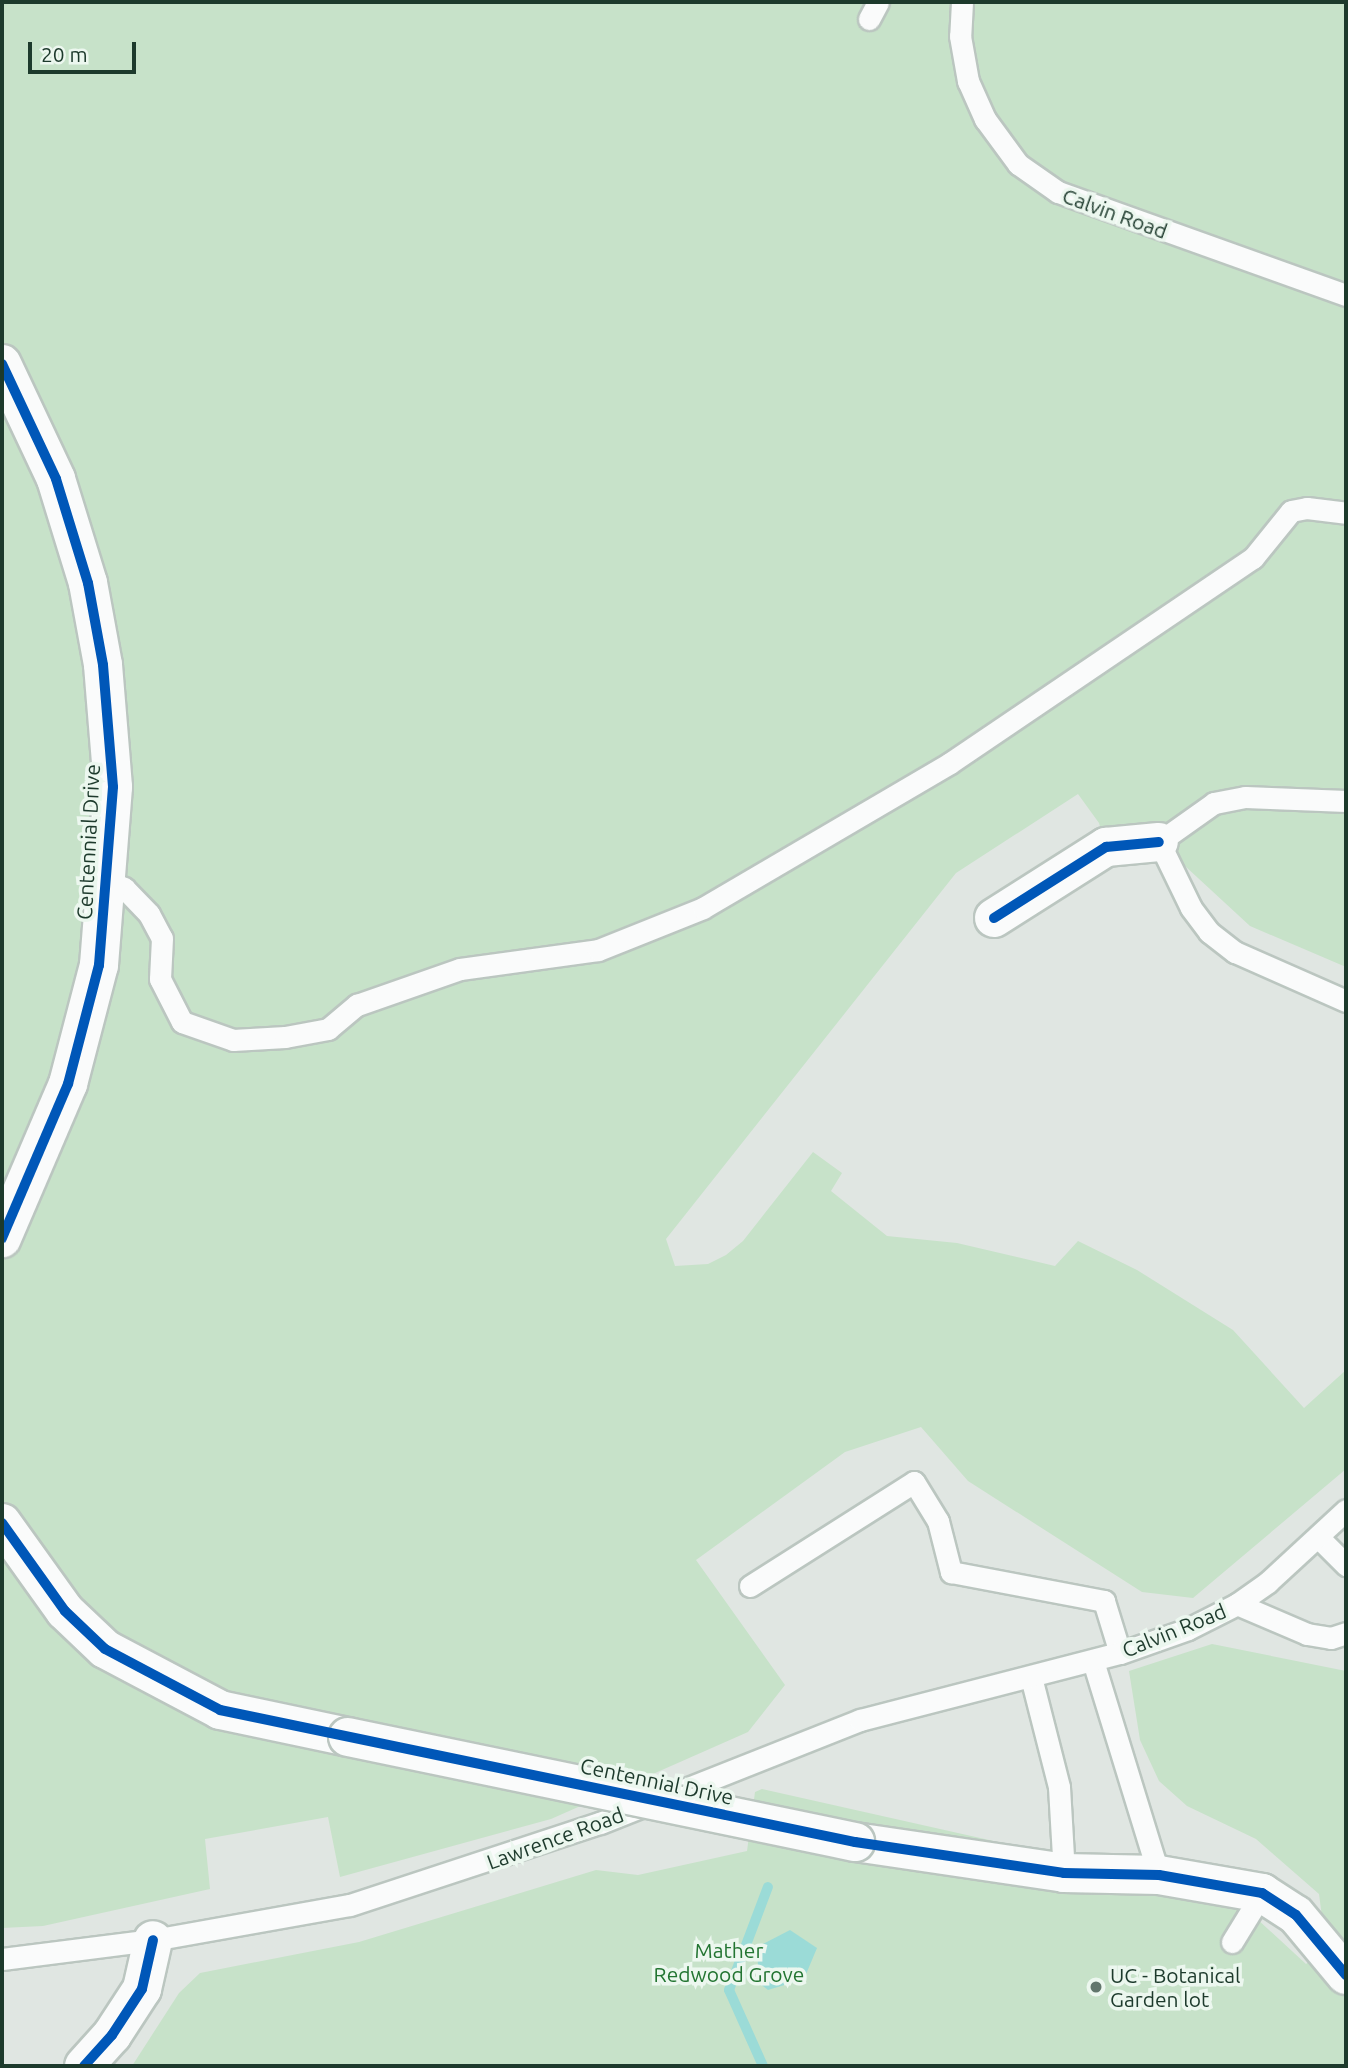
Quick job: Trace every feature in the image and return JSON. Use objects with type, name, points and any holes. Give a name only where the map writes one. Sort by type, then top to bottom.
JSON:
[{"type":"street","name":"Centennial Drive","points":[[2,364],[57,479],[88,583],[103,665],[113,787],[109,881],[99,965],[68,1084],[2,1238]]},
{"type":"street","points":[[994,918],[1106,848],[1159,842]]},
{"type":"street","name":"Centennial Drive","points":[[2,1523],[65,1611],[105,1649],[220,1710],[855,1842],[1064,1873],[1159,1875],[1262,1893],[1296,1915],[1346,1975]]},
{"type":"street","points":[[84,2066],[112,2035],[142,1989],[153,1940]]},
{"type":"lane","name":"Calvin Road","points":[[962,2],[960,36],[968,81],[985,119],[1018,164],[1058,192],[1346,295]]},
{"type":"lane","points":[[109,881],[124,888],[149,914],[162,938],[160,979],[182,1022],[233,1040],[328,1029],[357,1005],[460,969],[598,950],[703,908],[950,763],[1253,558],[1291,511],[1346,513]]},
{"type":"lane","points":[[1346,801],[1245,797],[1214,803],[1159,842],[1191,908],[1209,932],[1235,952],[1346,1001]]},
{"type":"lane","points":[[750,1586],[914,1482],[938,1521],[951,1572],[1104,1601],[1120,1653]]},
{"type":"lane","name":"Calvin Road","points":[[1093,1661],[1188,1629],[1237,1604],[1318,1537],[1346,1510]]},
{"type":"lane","points":[[1318,1537],[1346,1565]]},
{"type":"lane","points":[[1237,1604],[1307,1634],[1331,1638],[1346,1633]]},
{"type":"lane","points":[[1093,1661],[1159,1875]]},
{"type":"lane","name":"Lawrence Road","points":[[2,1959],[153,1940],[363,1901],[600,1823],[860,1720],[1093,1661]]},
{"type":"lane","points":[[1031,1677],[1059,1787],[1064,1873]]},
{"type":"lane","points":[[1232,1942],[1262,1893]]},
{"type":"green space","points":[[2,2],[1346,2],[1346,967],[1250,926],[1159,842],[1106,847],[1099,823],[1078,794],[956,873],[666,1239],[675,1266],[708,1264],[726,1255],[743,1241],[813,1152],[842,1173],[831,1191],[887,1236],[957,1243],[1055,1266],[1078,1241],[1137,1270],[1233,1330],[1304,1408],[1346,1370],[1346,1469],[1193,1598],[1142,1592],[968,1481],[921,1427],[845,1452],[696,1560],[785,1685],[748,1732],[551,1819],[340,1877],[328,1817],[205,1839],[210,1889],[43,1926],[2,1928]]},
{"type":"green space","name":"Mather Redwood Grove","points":[[1212,1644],[1346,1671],[1346,2066],[132,2066],[179,1993],[200,1973],[359,1942],[596,1870],[638,1875],[747,1851],[755,1792],[762,1789],[1230,1894],[1306,1964],[1326,1948],[1319,1894],[1256,1839],[1187,1806],[1159,1781],[1140,1740],[1129,1671]]},
{"type":"water","points":[[790,1930],[817,1948],[804,1979],[768,1990],[759,1983],[757,1947]]},
{"type":"waterway","points":[[763,2066],[729,1990],[768,1887]]},
{"type":"cycle path","points":[[2,364],[56,479],[88,583],[103,665],[113,787],[99,965],[68,1084],[2,1238]]},
{"type":"cycle path","points":[[994,918],[1106,847],[1159,842]]},
{"type":"cycle path","points":[[2,1523],[65,1611],[105,1649],[220,1710],[855,1842],[1064,1873],[1159,1875],[1262,1893],[1296,1915],[1346,1975]]},
{"type":"cycle path","points":[[84,2066],[112,2035],[142,1989],[153,1940]]},
{"type":"place","name":"UC - Botanical Garden lot","points":[[1096,1987]]}]
